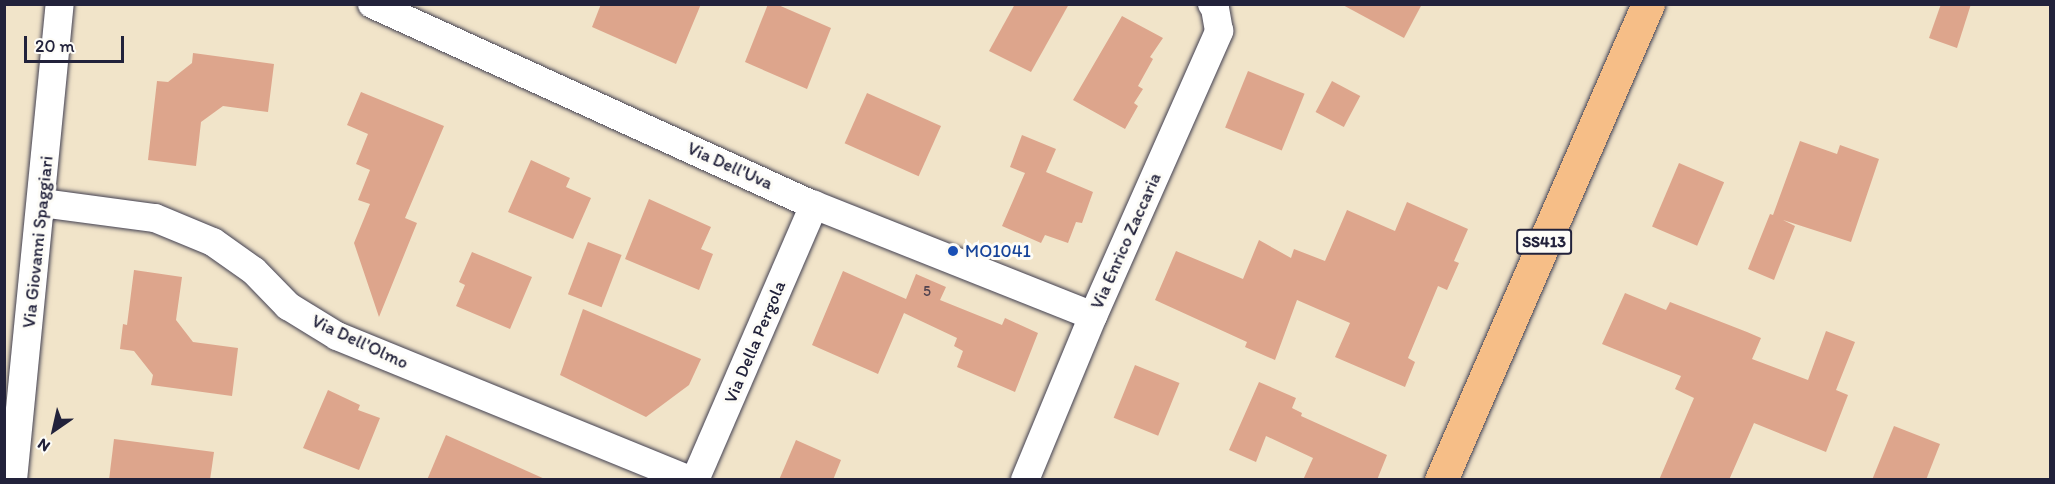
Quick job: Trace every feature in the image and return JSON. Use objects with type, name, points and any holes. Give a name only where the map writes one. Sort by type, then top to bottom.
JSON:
[{"type":"main road","name":"SS413","points":[[1441,480],[1648,4]]},
{"type":"street","name":"Via Giovanni Spaggiari","points":[[13,480],[60,4]]},
{"type":"street","name":"Via Dell'Uva","points":[[372,4],[814,205],[1093,316]]},
{"type":"street","name":"Via Enrico Zaccaria","points":[[1025,480],[1093,316],[1219,31],[1215,8],[1212,4]]},
{"type":"street","name":"Via Dell'Olmo","points":[[42,203],[155,218],[213,242],[254,271],[288,306],[338,336],[689,480]]},
{"type":"street","name":"Via Della Pergola","points":[[695,480],[814,205]]},
{"type":"building","points":[[601,4],[701,4],[676,64],[592,27]]},
{"type":"building","points":[[768,4],[776,4],[831,28],[807,89],[745,62]]},
{"type":"building","points":[[1015,4],[1069,4],[1031,72],[989,51]]},
{"type":"building","points":[[1341,4],[1422,4],[1404,38]]},
{"type":"building","points":[[1941,4],[1971,4],[1957,48],[1929,38]]},
{"type":"building","points":[[1122,16],[1163,38],[1150,57],[1153,59],[1138,86],[1143,89],[1134,103],[1138,106],[1125,129],[1073,100]]},
{"type":"building","points":[[193,53],[274,64],[268,112],[223,106],[201,122],[196,166],[148,160],[157,81],[168,82],[192,63]]},
{"type":"building","points":[[1248,71],[1305,94],[1282,150],[1225,128]]},
{"type":"building","points":[[1332,81],[1360,96],[1344,127],[1316,112]]},
{"type":"building","points":[[361,92],[444,126],[405,218],[417,223],[379,317],[354,243],[370,204],[358,200],[370,170],[356,164],[368,134],[347,125]]},
{"type":"building","points":[[867,93],[941,126],[919,176],[845,143]]},
{"type":"building","points":[[1022,135],[1056,149],[1046,172],[1093,192],[1082,223],[1076,222],[1068,243],[1045,235],[1041,243],[1002,226],[1025,173],[1010,167]]},
{"type":"building","points":[[1800,141],[1837,154],[1840,145],[1879,159],[1851,242],[1783,220],[1795,226],[1774,280],[1748,269],[1770,214],[1773,215]]},
{"type":"building","points":[[531,160],[570,178],[566,187],[591,198],[573,239],[508,212]]},
{"type":"building","points":[[1679,163],[1724,182],[1697,246],[1652,227]]},
{"type":"building","points":[[649,199],[711,227],[701,249],[713,254],[699,290],[625,259]]},
{"type":"building","points":[[1407,202],[1468,229],[1454,261],[1459,263],[1447,290],[1438,286],[1408,358],[1415,362],[1405,387],[1335,357],[1350,323],[1297,300],[1275,360],[1245,347],[1247,342],[1155,300],[1176,251],[1243,279],[1259,240],[1291,258],[1294,249],[1325,261],[1347,210],[1395,231]]},
{"type":"building","points":[[588,242],[622,255],[602,307],[568,294]]},
{"type":"building","points":[[472,252],[532,277],[510,329],[456,306],[465,285],[459,282]]},
{"type":"building","points":[[134,270],[182,277],[176,320],[193,342],[238,348],[232,396],[151,385],[153,375],[134,351],[120,349],[123,324],[127,325]]},
{"type":"building","points":[[843,271],[906,299],[916,274],[946,287],[940,300],[1002,325],[1005,318],[1038,333],[1015,392],[957,367],[963,351],[954,346],[957,338],[904,313],[878,374],[812,345]]},
{"type":"building","points":[[1625,293],[1666,310],[1670,302],[1761,338],[1752,359],[1808,380],[1826,331],[1855,342],[1836,390],[1848,395],[1826,452],[1754,423],[1729,480],[1659,480],[1694,398],[1675,389],[1681,376],[1602,344]]},
{"type":"building","points":[[583,309],[701,359],[689,385],[646,417],[560,375]]},
{"type":"building","points":[[1135,365],[1180,383],[1158,436],[1114,418]]},
{"type":"building","points":[[1259,382],[1296,398],[1292,408],[1302,413],[1301,416],[1387,455],[1377,480],[1303,480],[1313,458],[1266,436],[1256,462],[1229,450]]},
{"type":"building","points":[[328,390],[360,405],[358,410],[380,418],[359,470],[303,448]]},
{"type":"building","points":[[1894,426],[1940,444],[1926,480],[1872,480]]},
{"type":"building","points":[[446,435],[547,480],[427,480]]},
{"type":"building","points":[[114,439],[214,452],[210,480],[109,480]]},
{"type":"building","points":[[796,440],[841,460],[833,480],[779,480]]},
{"type":"place","name":"MO1041","points":[[953,251]]}]
